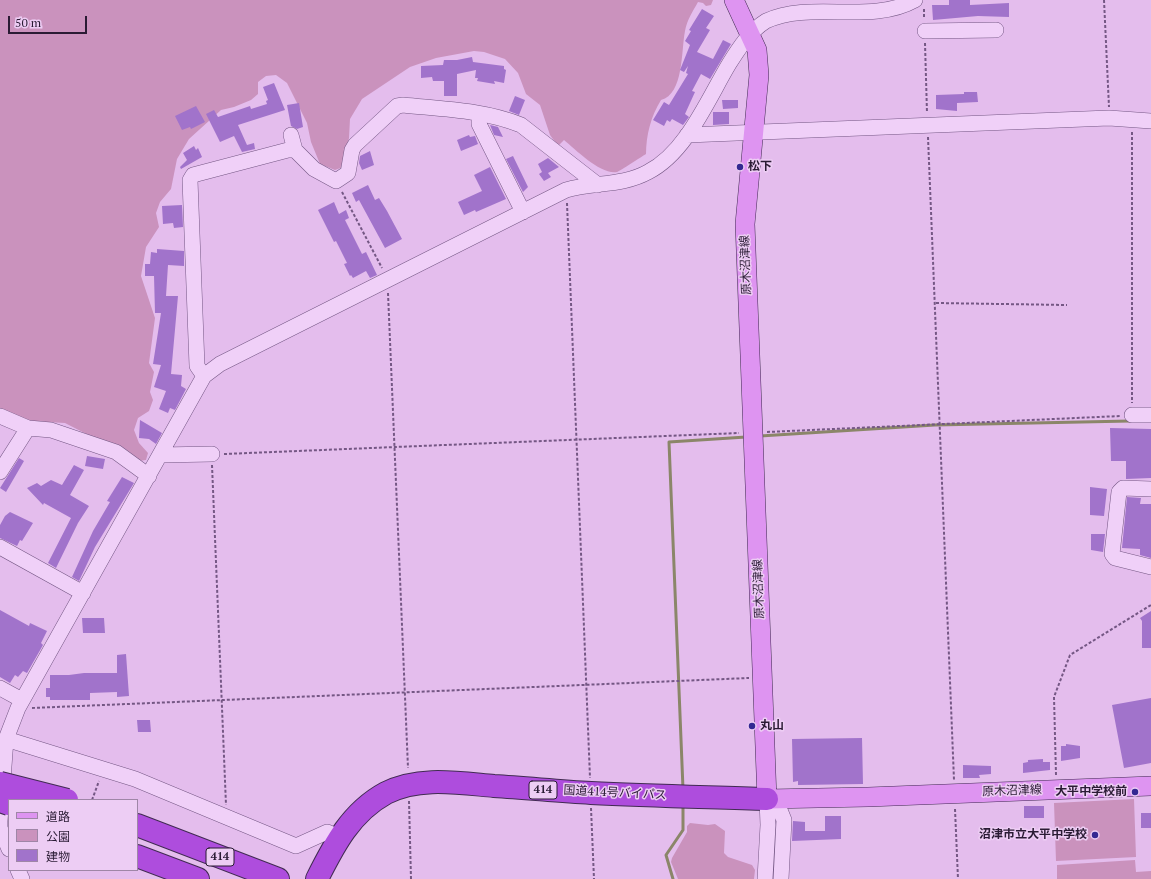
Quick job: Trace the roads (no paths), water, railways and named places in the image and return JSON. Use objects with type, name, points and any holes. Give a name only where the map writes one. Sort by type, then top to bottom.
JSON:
[{"type":"highway","name":"国道414号バイパス","points":[[318,879],[339,837],[358,814],[387,793],[423,783],[439,782],[591,793],[767,799]]},
{"type":"highway","points":[[0,783],[63,799]]},
{"type":"highway","name":"414","points":[[138,825],[278,879]]},
{"type":"highway","name":"414","points":[[138,856],[198,879]]},
{"type":"main road","name":"原木沼津線","points":[[734,0],[751,34],[757,50],[759,75],[745,224],[767,799],[1151,786]]},
{"type":"street","points":[[8,847],[0,828],[3,741],[20,704],[204,376],[220,364],[566,190],[634,179],[650,171],[674,152],[687,135],[740,46],[751,34],[768,20],[788,13],[805,10],[897,8],[919,4]]},
{"type":"street","points":[[925,31],[996,30]]},
{"type":"street","points":[[291,135],[295,150],[314,170],[336,181],[348,173],[352,150],[355,145],[397,106],[479,114],[521,125],[598,185]]},
{"type":"street","points":[[479,114],[478,124],[523,212]]},
{"type":"street","points":[[687,135],[1109,118],[1151,121]]},
{"type":"street","points":[[204,376],[197,366],[190,180],[193,174],[223,159],[259,150],[295,150]]},
{"type":"street","points":[[1132,416],[1151,415]]},
{"type":"street","points":[[0,416],[28,428],[51,430],[116,452],[149,476]]},
{"type":"street","points":[[0,472],[28,428]]},
{"type":"street","points":[[161,455],[212,454]]},
{"type":"street","points":[[1151,489],[1123,488],[1119,492],[1112,554],[1115,558],[1151,567]]},
{"type":"street","points":[[0,547],[83,593]]},
{"type":"street","points":[[0,688],[20,704]]},
{"type":"street","points":[[3,741],[103,768],[192,801],[296,846],[327,832],[339,837]]},
{"type":"street","points":[[765,879],[768,825],[767,799]]},
{"type":"street","points":[[767,799],[780,810],[784,820],[781,879]]},
{"type":"waterway","points":[[760,436],[935,425],[1130,421]]},
{"type":"waterway","points":[[683,789],[669,442],[746,437]]},
{"type":"waterway","points":[[673,879],[666,855],[683,830],[683,805]]},
{"type":"place","name":"松下","points":[[740,167]]},
{"type":"place","name":"丸山","points":[[752,726]]},
{"type":"place","name":"大平中学校前","points":[[1135,792]]},
{"type":"place","name":"沼津市立大平中学校","points":[[1095,835]]}]
